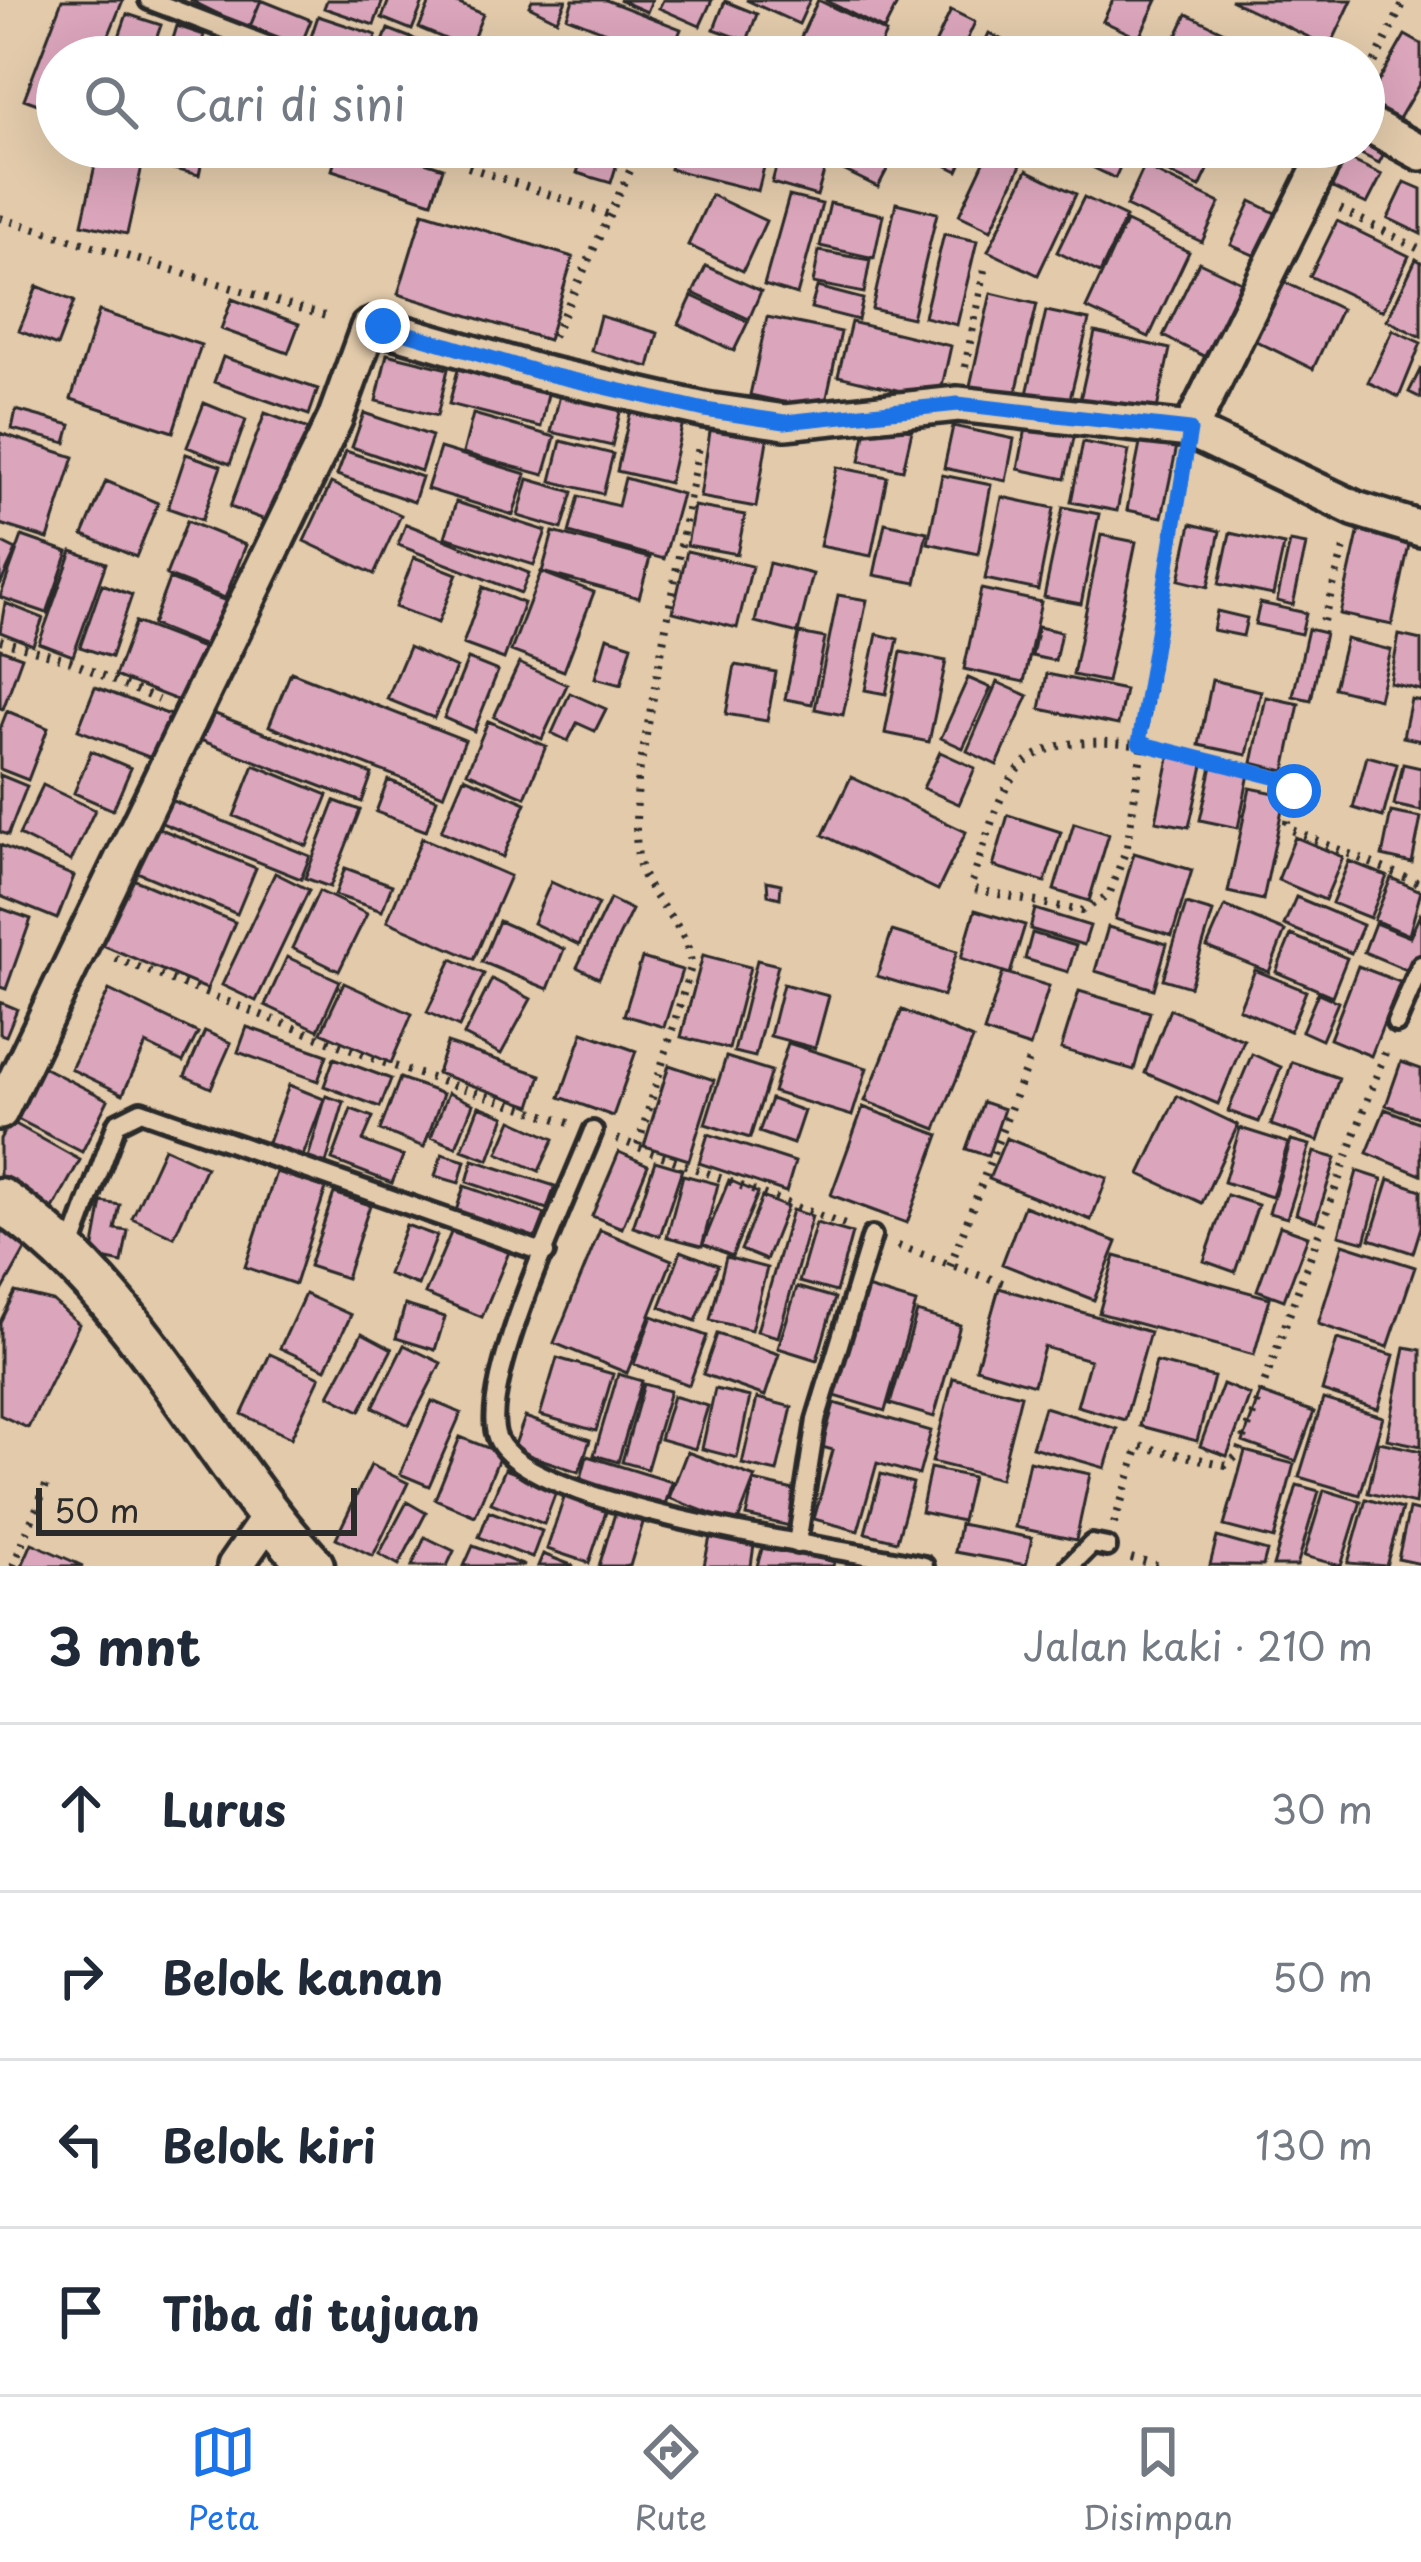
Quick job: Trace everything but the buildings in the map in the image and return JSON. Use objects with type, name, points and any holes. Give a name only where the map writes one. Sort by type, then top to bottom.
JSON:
[{"type":"street","points":[[1385,133],[1421,153]]},
{"type":"street","points":[[1190,430],[1319,168]]},
{"type":"street","points":[[0,1112],[335,419],[368,328],[383,326],[538,372],[705,410],[785,422],[958,404],[1190,430],[1356,509],[1421,530]]},
{"type":"street","points":[[0,1200],[68,1258],[137,1334],[312,1566]]},
{"type":"street","points":[[236,1566],[271,1514]]},
{"type":"lane","points":[[148,0],[243,36]]},
{"type":"lane","points":[[1396,1024],[1421,965]]},
{"type":"lane","points":[[68,1258],[117,1123],[141,1111],[545,1253]]},
{"type":"lane","points":[[592,1131],[509,1346],[494,1406],[496,1437],[512,1459],[626,1504],[797,1544],[924,1566]]},
{"type":"lane","points":[[797,1544],[816,1420],[872,1236]]},
{"type":"lane","points":[[1070,1566],[1092,1544],[1107,1547]]},
{"type":"path","points":[[1385,42],[1406,0]]},
{"type":"path","points":[[471,168],[607,214]]},
{"type":"path","points":[[538,372],[630,168]]},
{"type":"path","points":[[1306,192],[1421,250]]},
{"type":"path","points":[[0,218],[368,328]]},
{"type":"path","points":[[958,404],[985,269]]},
{"type":"path","points":[[638,1145],[691,967],[691,944],[642,873],[635,831],[638,779],[705,410]]},
{"type":"path","points":[[1190,430],[1139,743],[1127,847],[1109,895],[1081,911],[974,889],[972,882],[1012,777],[1027,763],[1054,746],[1139,743],[1282,779],[1294,791],[1287,822],[1292,830],[1421,884]]},
{"type":"path","points":[[1322,621],[1356,509]]},
{"type":"path","points":[[0,640],[70,661],[192,716]]},
{"type":"path","points":[[80,945],[385,1063],[638,1145],[1005,1284]]},
{"type":"path","points":[[1160,1566],[1107,1547],[1139,1446],[1226,1465],[1238,1455],[1396,1024]]},
{"type":"path","points":[[950,1267],[1029,1060]]},
{"type":"path","points":[[13,1566],[47,1483]]},
{"type":"route","points":[[383,326],[538,372],[705,410],[785,422],[958,404],[1190,430],[1139,743],[1282,779],[1294,791]]}]
